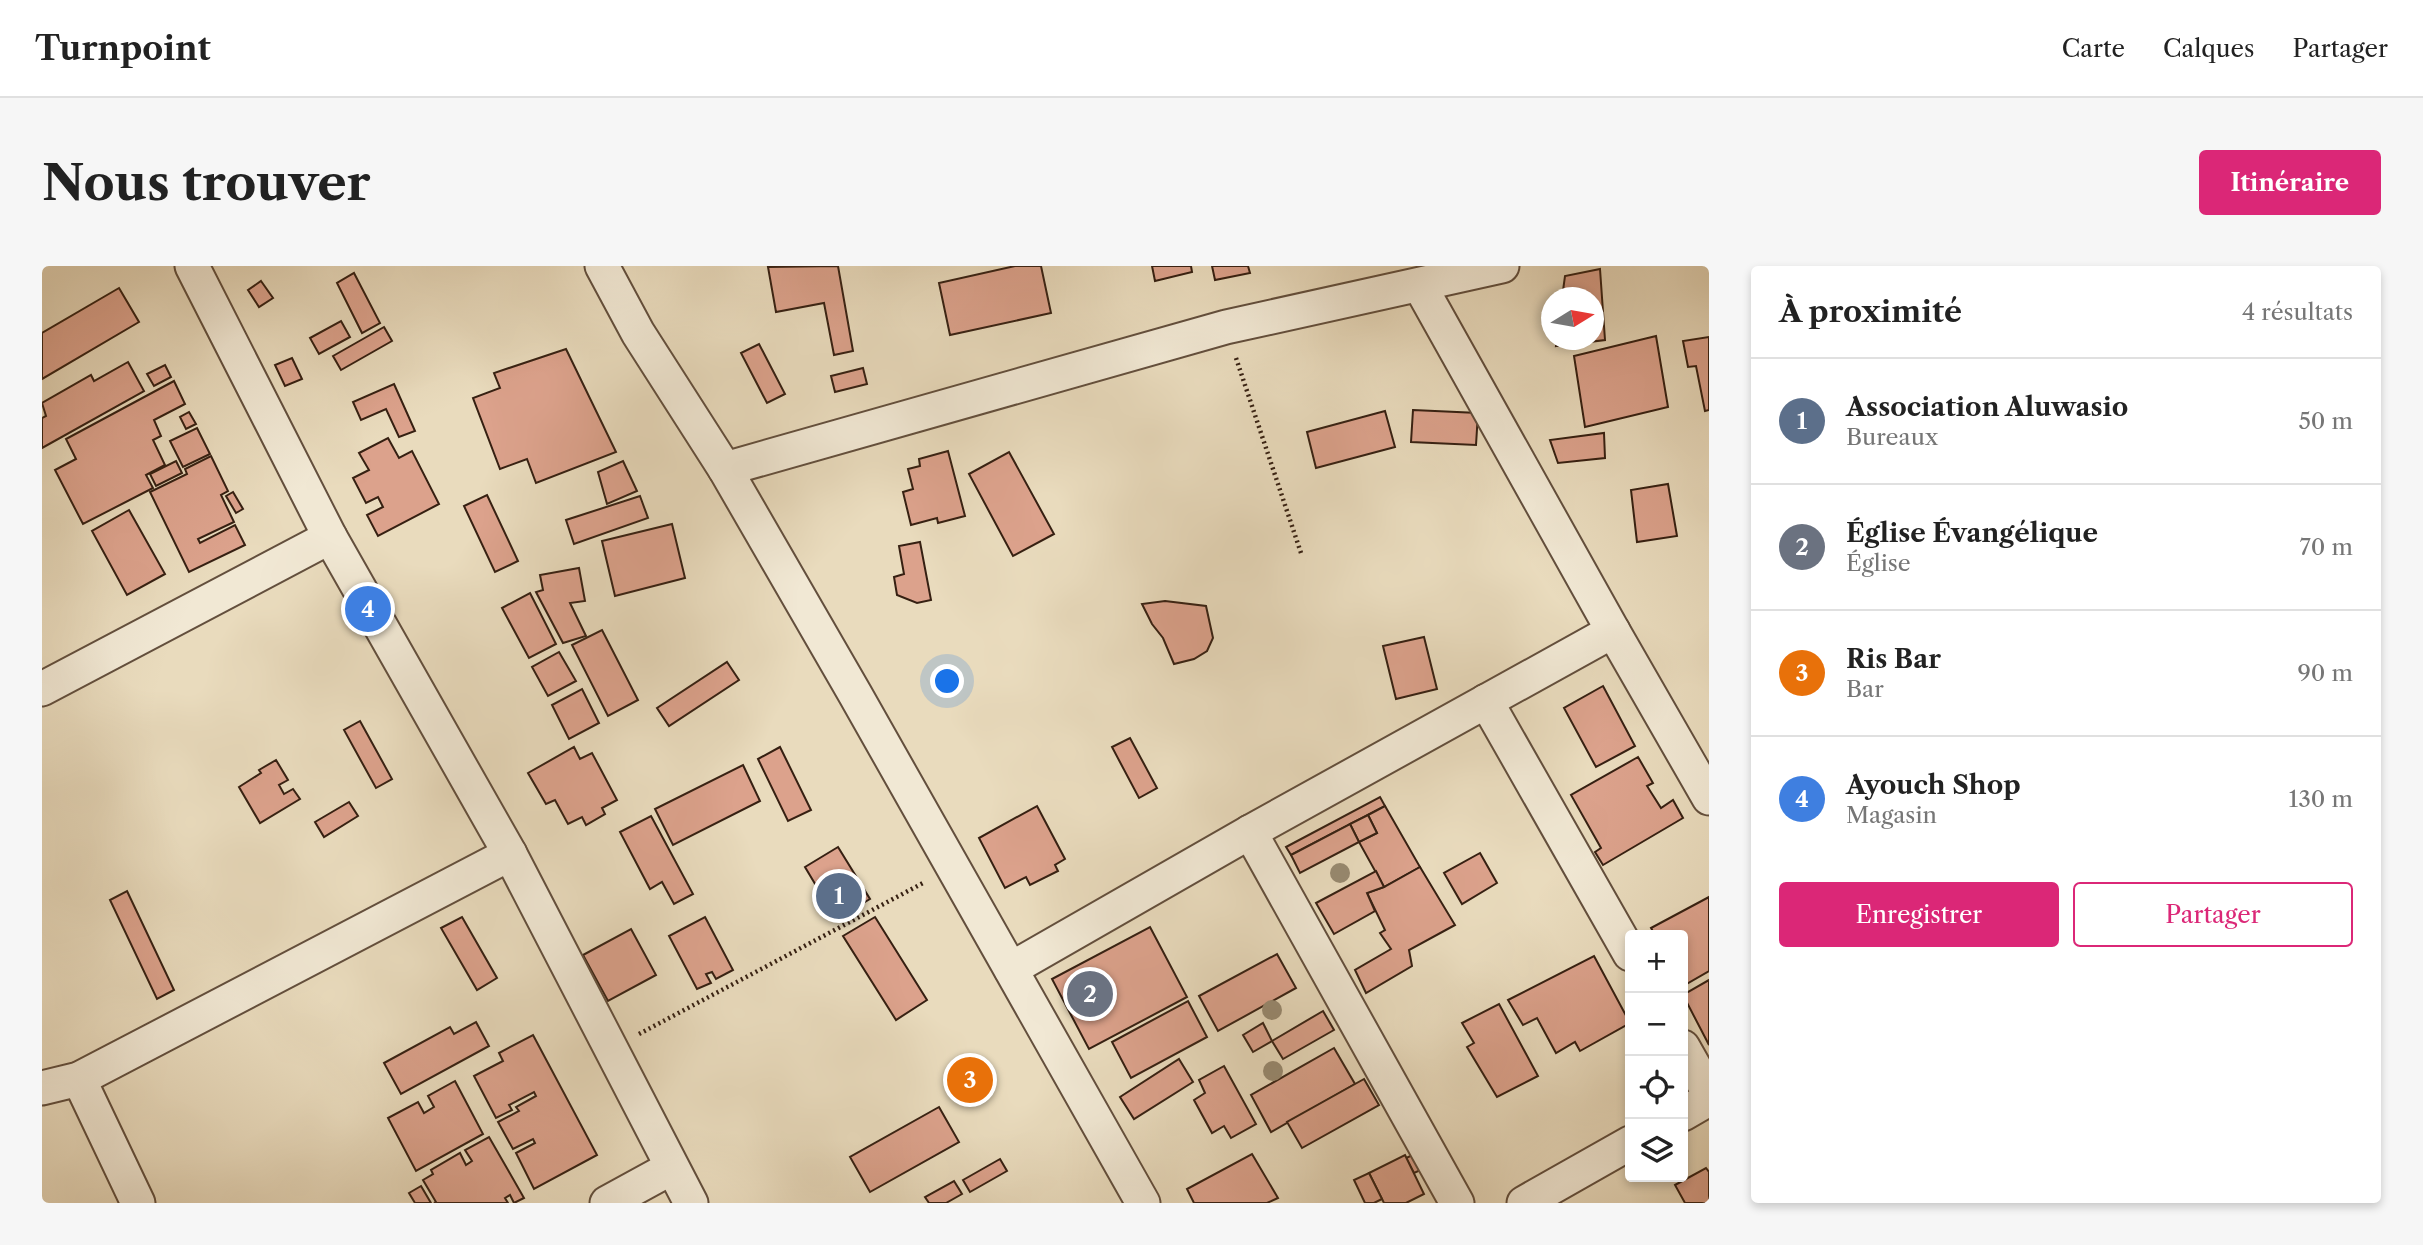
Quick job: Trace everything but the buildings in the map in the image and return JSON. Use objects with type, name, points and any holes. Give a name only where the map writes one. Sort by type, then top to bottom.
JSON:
[{"type":"street","points":[[192,266],[330,537],[510,855],[691,1203]]},
{"type":"street","points":[[602,266],[638,333],[725,469],[1143,1203]]},
{"type":"street","points":[[725,469],[1226,327],[1503,266]]},
{"type":"street","points":[[1420,286],[1709,799]]},
{"type":"street","points":[[42,689],[330,537]]},
{"type":"street","points":[[1012,969],[1250,832],[1613,631]]},
{"type":"street","points":[[1486,701],[1625,945]]},
{"type":"street","points":[[1250,832],[1457,1203]]},
{"type":"street","points":[[42,1088],[79,1079],[510,855]]},
{"type":"street","points":[[1688,1056],[1709,1093]]},
{"type":"street","points":[[79,1079],[138,1203]]},
{"type":"street","points":[[1688,1111],[1709,1099]]},
{"type":"street","points":[[1524,1203],[1625,1146]]},
{"type":"street","points":[[607,1203],[671,1168]]},
{"type":"path","points":[[1226,327],[1301,552]]},
{"type":"path","points":[[610,1049],[953,867]]},
{"type":"place","name":"Ayouch Shop","points":[[368,609]]},
{"type":"place","name":"Association Aluwasio","points":[[839,896]]},
{"type":"place","name":"Église Évangélique","points":[[1090,994]]},
{"type":"place","name":"Ris Bar","points":[[970,1080]]}]
